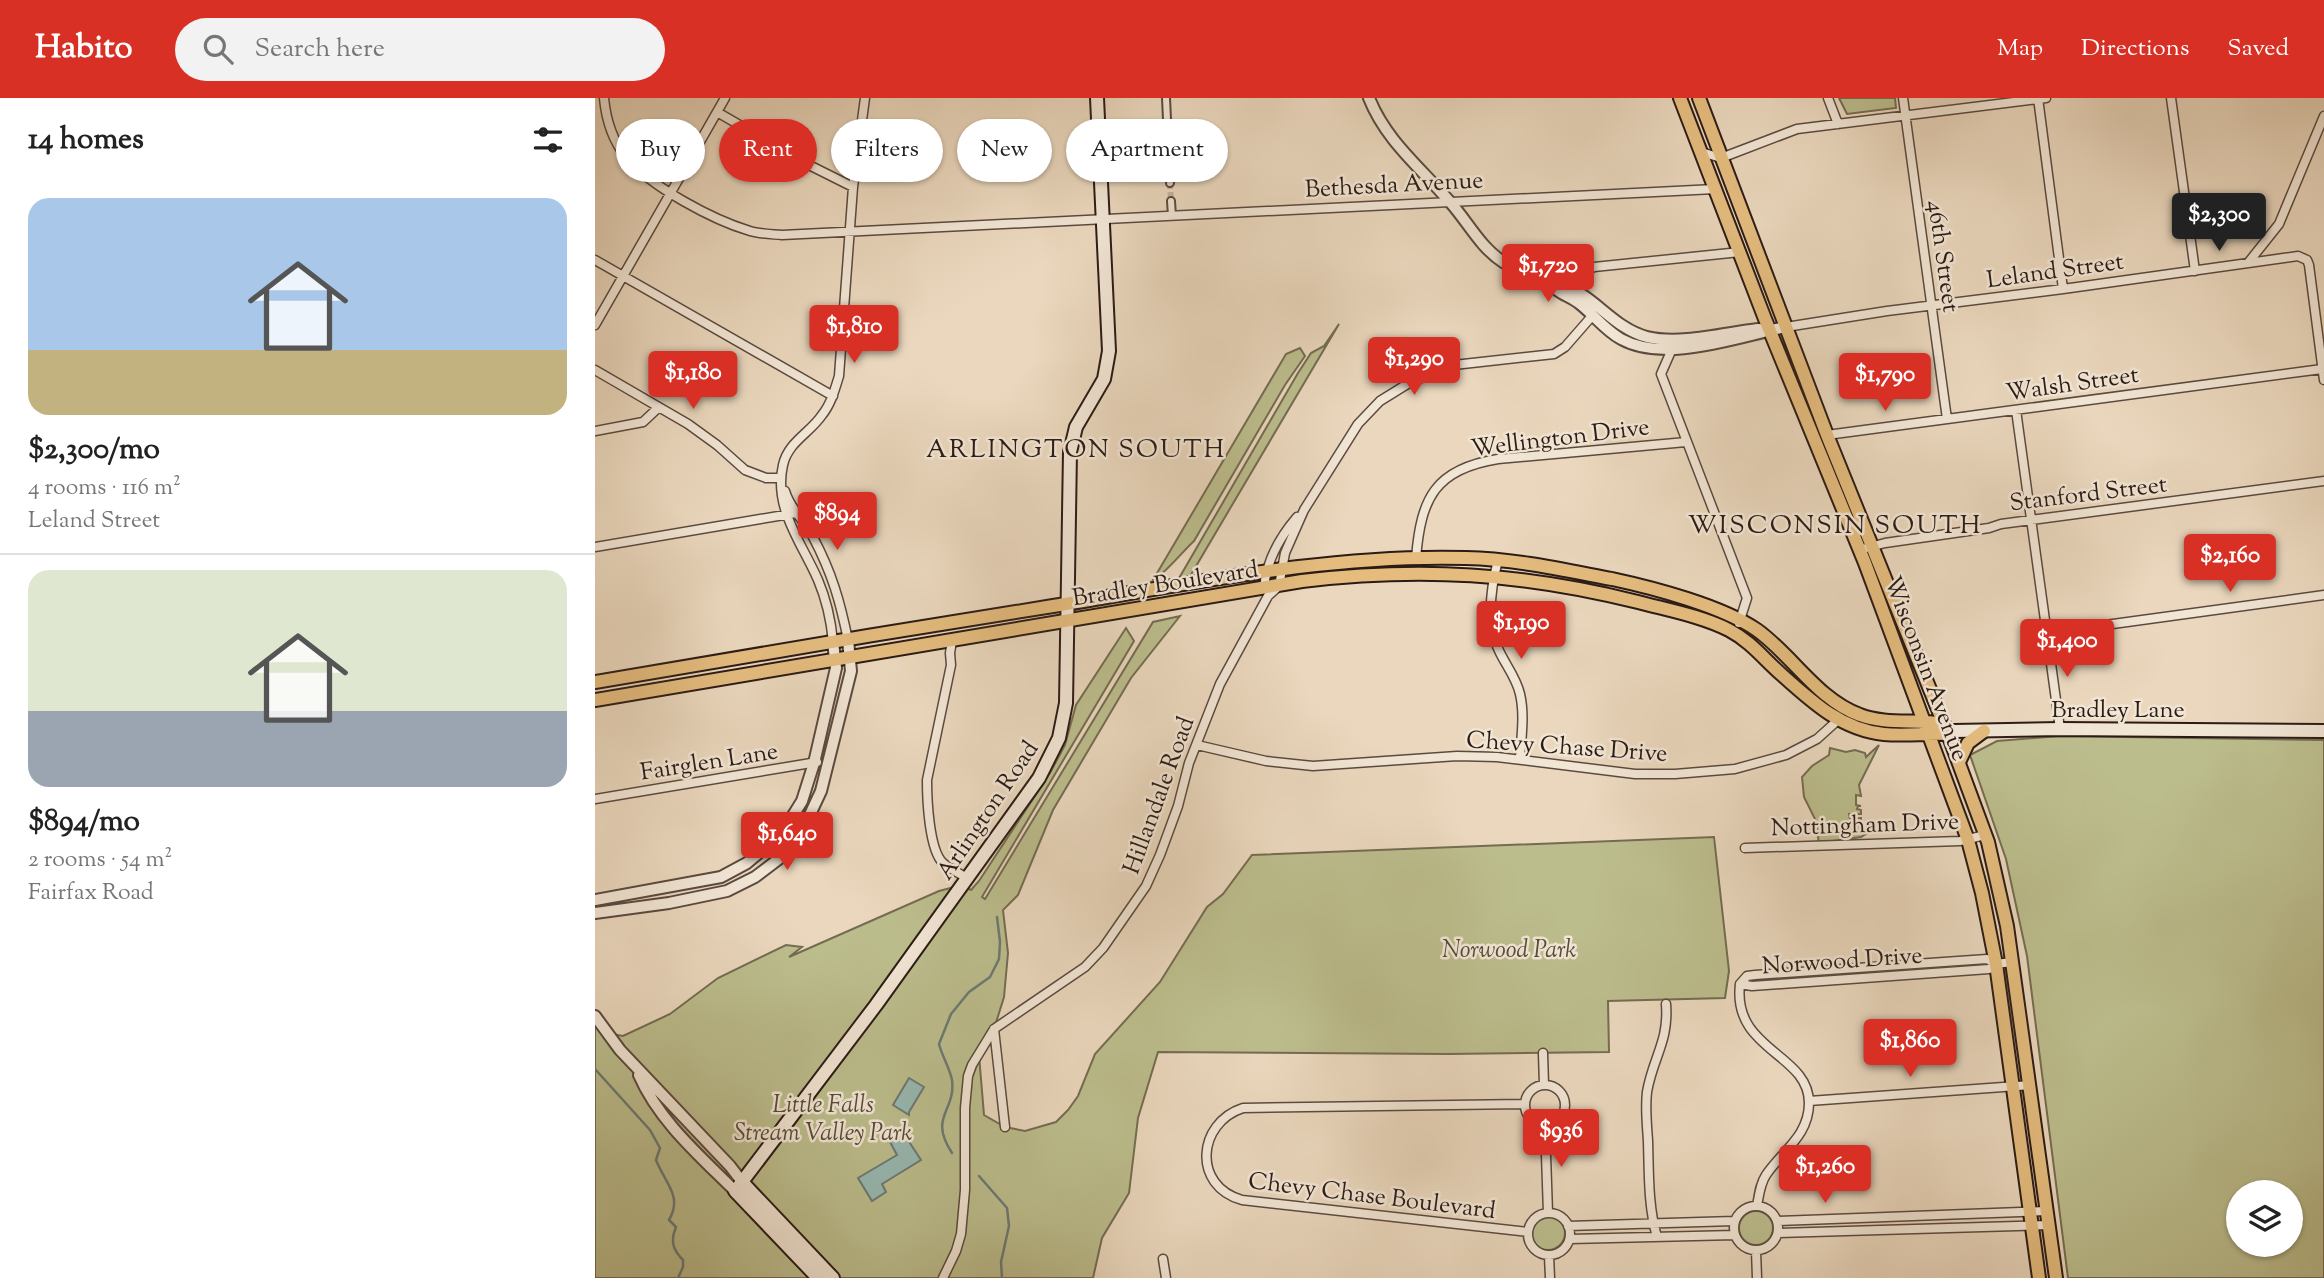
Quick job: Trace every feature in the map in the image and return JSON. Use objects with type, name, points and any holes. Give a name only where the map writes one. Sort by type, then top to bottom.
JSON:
[{"type":"main road","name":"Arlington Road","points":[[739,1187],[1039,778],[1059,738],[1066,703],[1072,440],[1104,379],[1109,352],[1097,98]]},
{"type":"main road","name":"Wisconsin Avenue","points":[[1680,98],[1925,720],[1968,840],[1982,892],[1996,964],[2039,1278]]},
{"type":"main road","name":"Wisconsin Avenue","points":[[1699,98],[1827,435],[1948,730],[1985,835],[1998,883],[2013,962],[2056,1278]]},
{"type":"main road","name":"Bradley Boulevard","points":[[595,682],[1282,570],[1416,558],[1498,560],[1623,582],[1690,601],[1739,620],[1757,631],[1845,709],[1878,720],[1925,720],[1948,730]]},
{"type":"main road","name":"Bradley Boulevard","points":[[595,700],[835,659],[951,647],[1067,620],[1266,592],[1279,586],[1360,575],[1445,573],[1494,576],[1575,587],[1710,622],[1740,636],[1812,702],[1852,727],[1888,735],[1948,730]]},
{"type":"main road","points":[[1710,622],[1729,623],[1739,620]]},
{"type":"main road","name":"Bradley Lane","points":[[1948,730],[2324,731]]},
{"type":"main road","points":[[1959,762],[1969,741],[1984,731]]},
{"type":"main road","points":[[739,1187],[818,1278]]},
{"type":"main road","points":[[739,1187],[833,1278]]},
{"type":"street","name":"Bethesda Avenue","points":[[604,98],[607,119],[618,145],[639,171],[720,221],[753,232],[782,235],[1715,189],[1731,186]]},
{"type":"street","points":[[595,326],[725,98]]},
{"type":"street","points":[[595,900],[721,877],[747,863],[781,833],[802,800],[831,697],[835,659],[832,622],[827,603],[786,515],[781,478],[787,453],[822,416],[833,396],[840,362],[853,187],[865,98]]},
{"type":"street","points":[[1166,98],[1170,183]]},
{"type":"street","points":[[1370,98],[1375,112],[1392,139],[1450,202],[1491,253],[1514,268],[1549,282],[1555,290],[1573,294],[1630,331],[1672,349],[1760,335],[1770,330]]},
{"type":"street","points":[[1828,98],[1838,124]]},
{"type":"street","name":"46th Street","points":[[1903,98],[1947,419]]},
{"type":"street","points":[[1701,152],[1721,158],[1790,131],[2040,98],[2063,289]]},
{"type":"street","points":[[2171,98],[2195,271]]},
{"type":"street","points":[[717,112],[853,187]]},
{"type":"street","points":[[2248,263],[2279,224],[2324,116]]},
{"type":"street","points":[[1171,201],[1172,215]]},
{"type":"street","points":[[1573,294],[1585,272],[1594,267],[1740,252]]},
{"type":"street","name":"Leland Street","points":[[1786,327],[2298,256],[2307,260],[2322,369]]},
{"type":"street","points":[[595,260],[833,396]]},
{"type":"street","points":[[1573,294],[1592,316],[1625,341],[1643,348],[1786,327]]},
{"type":"street","points":[[1279,586],[1285,553],[1304,510],[1358,425],[1380,401],[1409,383],[1454,365],[1554,354],[1565,347],[1592,316]]},
{"type":"street","points":[[1672,349],[1661,374],[1747,597],[1739,620],[1740,636]]},
{"type":"street","points":[[2322,369],[2324,380]]},
{"type":"street","name":"Walsh Street","points":[[1827,435],[2322,369]]},
{"type":"street","points":[[595,370],[717,444],[745,470],[766,478],[781,478]]},
{"type":"street","points":[[595,431],[643,422],[659,407]]},
{"type":"street","points":[[2016,410],[2060,729]]},
{"type":"street","name":"Wellington Drive","points":[[1416,558],[1418,528],[1425,508],[1443,481],[1459,469],[1498,459],[1686,442]]},
{"type":"street","points":[[598,915],[727,891],[769,867],[784,855],[800,836],[821,791],[851,671],[851,657],[839,594],[812,534],[786,497],[781,478]]},
{"type":"street","name":"Stanford Street","points":[[1859,550],[2001,524],[2324,481]]},
{"type":"street","points":[[1266,592],[1275,546],[1304,510]]},
{"type":"street","points":[[595,547],[796,513]]},
{"type":"street","points":[[1498,560],[1494,576],[1492,613],[1496,645],[1520,693],[1523,712],[1520,759]]},
{"type":"street","name":"Hillandale Road","points":[[943,1278],[956,1251],[964,1214],[965,1108],[968,1076],[978,1054],[994,1029],[1085,967],[1130,912],[1160,855],[1196,745],[1220,684],[1266,592]]},
{"type":"street","points":[[2046,633],[2324,596]]},
{"type":"street","points":[[951,647],[951,666],[927,780],[927,798],[938,855],[942,862],[967,878]]},
{"type":"street","name":"Chevy Chase Drive","points":[[1196,745],[1266,761],[1313,766],[1457,756],[1520,759],[1635,774],[1675,774],[1735,769],[1759,764],[1801,748],[1817,739],[1838,720]]},
{"type":"street","name":"Fairglen Lane","points":[[595,799],[830,761]]},
{"type":"street","name":"Nottingham Drive","points":[[1745,848],[1968,840],[1985,835]]},
{"type":"street","points":[[645,892],[647,907]]},
{"type":"street","name":"Norwood Drive","points":[[1740,984],[1747,976],[1828,969],[1987,959],[1996,964]]},
{"type":"street","name":"Norwood Drive","points":[[1740,984],[1752,986],[1989,969],[1996,964],[2013,962]]},
{"type":"street","points":[[1906,964],[1907,975]]},
{"type":"street","points":[[1828,969],[1829,980]]},
{"type":"street","points":[[1740,984],[1739,1003],[1750,1030],[1796,1071],[1807,1091],[1809,1101],[1803,1128],[1797,1140],[1765,1176],[1756,1206]]},
{"type":"street","points":[[1657,1237],[1651,1217],[1647,1096],[1651,1074],[1665,1038],[1666,1004]]},
{"type":"street","points":[[595,1016],[635,1066],[647,1095],[659,1111],[739,1187]]},
{"type":"street","points":[[994,1029],[1005,1127]]},
{"type":"street","points":[[1543,1053],[1543,1073],[1548,1085],[1563,1095],[1566,1107],[1556,1123],[1545,1126],[1529,1119],[1524,1104],[1530,1091],[1548,1085]]},
{"type":"street","points":[[1809,1101],[2031,1085]]},
{"type":"street","name":"Chevy Chase Boulevard","points":[[1524,1104],[1243,1108],[1220,1121],[1213,1129],[1204,1149],[1214,1182],[1225,1192],[1242,1200],[1528,1232]]},
{"type":"street","points":[[1545,1126],[1548,1213]]},
{"type":"street","points":[[1756,1206],[1771,1211],[1777,1221],[1778,1233],[1772,1244],[1762,1250],[1742,1245],[1735,1235],[1734,1221],[1742,1210],[1756,1206]]},
{"type":"street","points":[[1548,1213],[1559,1216],[1568,1226],[1570,1239],[1564,1250],[1549,1256],[1533,1249],[1528,1232],[1535,1218],[1548,1213]]},
{"type":"street","points":[[1900,1218],[1900,1230]]},
{"type":"street","points":[[1778,1233],[1900,1230],[2048,1218]]},
{"type":"street","points":[[1777,1221],[2048,1218]]},
{"type":"street","points":[[1568,1226],[1734,1221]]},
{"type":"street","points":[[1570,1239],[1735,1235]]},
{"type":"street","points":[[1756,1250],[1757,1278]]},
{"type":"street","points":[[1549,1256],[1550,1278]]},
{"type":"street","points":[[1163,1259],[1166,1278]]},
{"type":"green space","points":[[1839,98],[1895,98],[1896,108],[1847,114]]},
{"type":"green space","points":[[1339,324],[1189,578],[1178,580],[1298,373],[1311,353],[1324,346]]},
{"type":"green space","points":[[1300,348],[1305,356],[1285,385],[1194,541],[1153,580],[1286,354]]},
{"type":"green space","points":[[1180,616],[1131,678],[1053,810],[1018,895],[1003,910],[1008,953],[1004,997],[994,1029],[979,1055],[984,1115],[1005,1127],[1025,1131],[1056,1122],[1078,1096],[1095,1054],[1160,982],[1207,907],[1223,894],[1252,855],[1714,837],[1729,971],[1725,998],[1608,1001],[1609,1052],[1158,1052],[1138,1118],[1129,1193],[1102,1238],[1093,1278],[595,1278],[595,1014],[606,1033],[623,1036],[670,1014],[718,978],[786,945],[802,947],[789,957],[939,891],[962,885],[971,890],[1050,773],[1065,745],[1076,705],[1126,628],[1134,641],[982,897],[985,899],[1153,622]]},
{"type":"green space","points":[[2060,736],[2324,740],[2324,1278],[2068,1278],[2027,956],[2006,859],[1970,755],[1997,741]]},
{"type":"green space","points":[[1879,745],[1859,785],[1861,796],[1856,795],[1856,805],[1861,806],[1857,809],[1861,810],[1861,814],[1849,814],[1850,819],[1861,818],[1861,828],[1869,829],[1861,832],[1869,832],[1861,837],[1819,843],[1815,819],[1804,797],[1802,777],[1812,766],[1829,755],[1830,748],[1846,752],[1855,750],[1865,753],[1866,757]]},
{"type":"green space","points":[[1756,1211],[1768,1216],[1773,1228],[1768,1240],[1756,1245],[1744,1240],[1739,1228],[1744,1216]]},
{"type":"green space","points":[[1548,1216],[1560,1221],[1565,1233],[1560,1245],[1548,1250],[1536,1245],[1531,1233],[1536,1221]]},
{"type":"water","points":[[909,1078],[924,1087],[909,1115],[893,1105]]},
{"type":"water","points":[[904,1134],[921,1160],[882,1184],[886,1192],[872,1201],[858,1178],[897,1155],[890,1142]]},
{"type":"waterway","points":[[952,1153],[942,1130],[952,1091],[952,1080],[939,1044],[951,1014],[969,992],[990,977],[999,959],[997,917]]},
{"type":"waterway","points":[[595,1069],[650,1130],[660,1148],[656,1160],[671,1190],[674,1204],[669,1220],[676,1227],[673,1245],[683,1260],[678,1278]]},
{"type":"waterway","points":[[979,1176],[1007,1208],[1009,1226],[1001,1262],[1002,1278]]},
{"type":"tunnel","points":[[1170,183],[1171,201]]},
{"type":"district","name":"ARLINGTON SOUTH","points":[[1076,448]]},
{"type":"district","name":"WISCONSIN SOUTH","points":[[1835,524]]},
{"type":"park label","name":"Norwood Park","points":[[1509,949]]},
{"type":"park label","name":"Little Falls Stream Valley Park","points":[[823,1118]]}]
